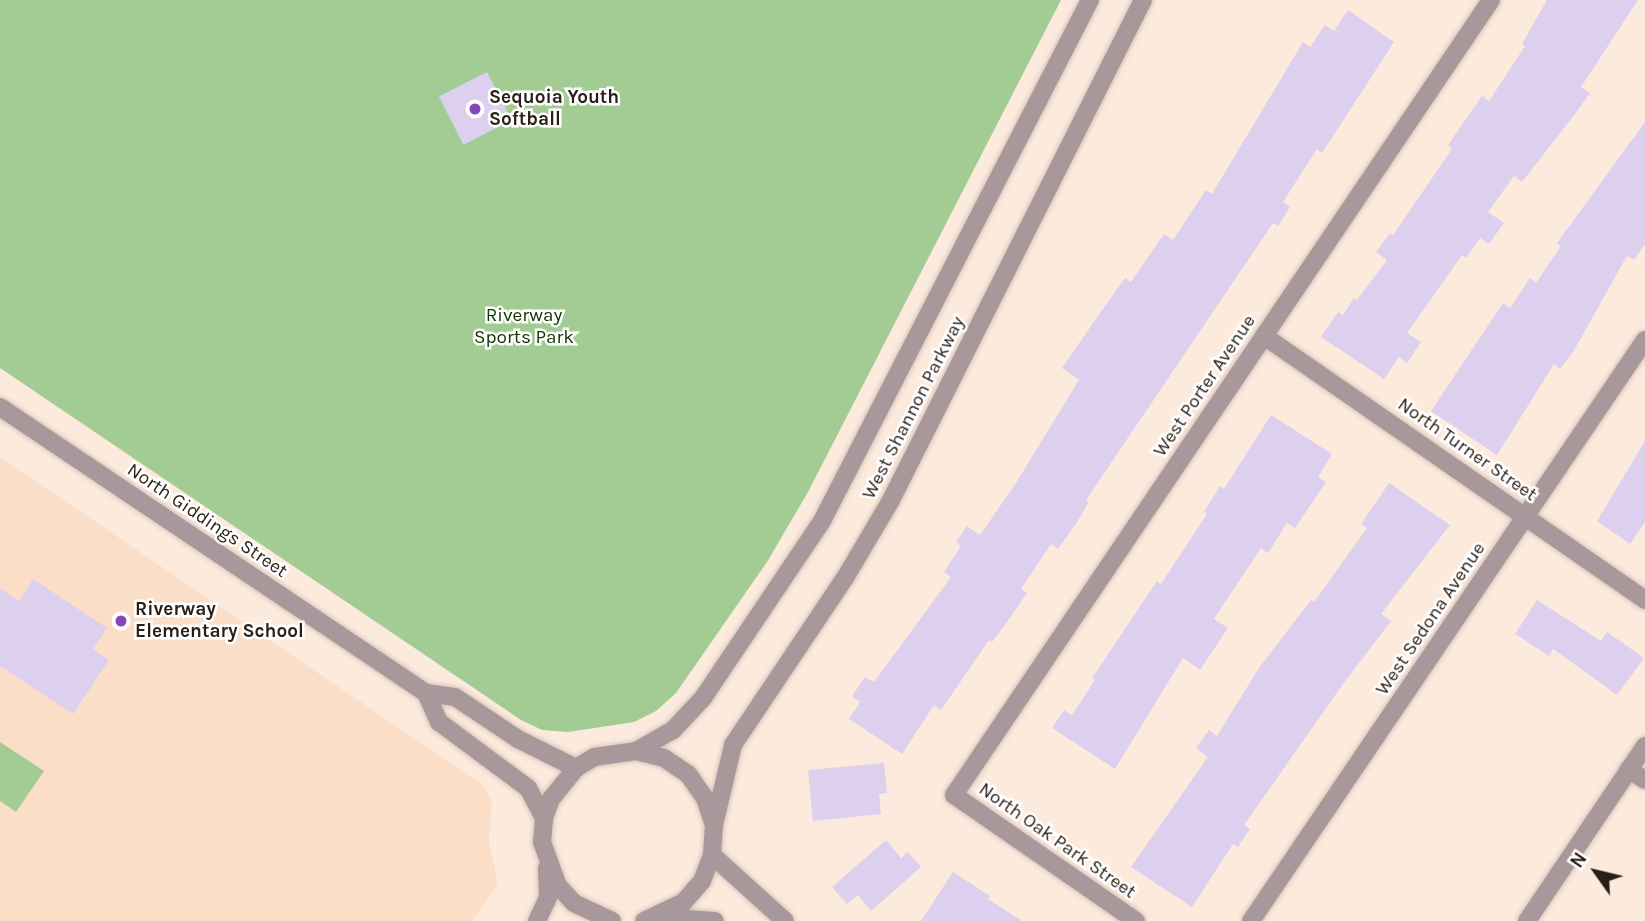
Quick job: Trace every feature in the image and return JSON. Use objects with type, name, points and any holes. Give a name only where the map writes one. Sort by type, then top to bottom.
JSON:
[{"type":"street","name":"West Shannon Parkway","points":[[636,751],[673,730],[696,706],[811,540],[1090,0]]},
{"type":"street","name":"West Shannon Parkway","points":[[712,855],[714,825],[733,745],[845,579],[890,502],[1143,0]]},
{"type":"street","name":"West Porter Avenue","points":[[954,795],[1491,0]]},
{"type":"street","name":"North Turner Street","points":[[1264,336],[1645,600]]},
{"type":"street","name":"West Sedona Avenue","points":[[1251,921],[1645,340]]},
{"type":"street","name":"North Giddings Street","points":[[0,407],[426,693],[455,697],[518,739],[576,768]]},
{"type":"street","name":"North Giddings Street","points":[[426,693],[439,722],[528,788],[544,818]]},
{"type":"street","points":[[1527,921],[1645,746]]},
{"type":"street","points":[[537,921],[548,897],[544,818],[556,790],[576,768],[604,754],[636,751],[664,758],[688,774],[705,798],[714,825]]},
{"type":"street","points":[[1629,769],[1645,780]]},
{"type":"street","name":"North Oak Park Street","points":[[954,795],[1136,921]]},
{"type":"street","points":[[652,919],[690,895],[702,881],[712,855],[785,921]]},
{"type":"street","points":[[547,865],[573,903],[612,921]]},
{"type":"street","points":[[652,919],[715,921]]},
{"type":"shaded area","name":"Riverway Elementary School","points":[[0,457],[483,785],[492,803],[489,842],[498,884],[472,921],[0,921]]},
{"type":"green space","name":"Riverway Sports Park","points":[[0,0],[1061,0],[808,492],[767,562],[676,693],[656,711],[634,722],[568,732],[542,730],[521,720],[0,368]]},
{"type":"green space","points":[[0,742],[44,771],[16,812],[0,801]]},
{"type":"building","points":[[1547,0],[1638,0],[1581,87],[1590,93],[1522,182],[1514,176],[1488,212],[1504,223],[1489,244],[1480,238],[1466,258],[1462,255],[1407,333],[1421,342],[1407,363],[1399,357],[1384,379],[1321,337],[1338,312],[1343,315],[1387,260],[1376,252],[1390,233],[1393,235],[1452,149],[1448,145],[1482,96],[1489,101],[1525,46],[1522,44]]},
{"type":"building","points":[[1348,10],[1394,42],[1322,153],[1317,149],[1283,202],[1290,207],[1278,226],[1273,223],[1086,500],[1089,502],[1077,522],[1058,549],[1051,544],[1021,589],[1027,593],[1002,629],[992,642],[989,640],[941,710],[934,705],[902,754],[849,719],[860,702],[852,696],[865,677],[874,682],[951,577],[944,572],[961,546],[956,542],[967,526],[980,535],[1016,483],[1079,380],[1062,368],[1125,278],[1131,282],[1164,234],[1173,240],[1206,190],[1212,194],[1303,42],[1310,47],[1325,25],[1334,31]]},
{"type":"building","name":"Sequoia Youth Softball","points":[[487,72],[512,120],[463,145],[439,97]]},
{"type":"building","points":[[1645,122],[1645,244],[1634,260],[1627,256],[1573,352],[1560,369],[1554,364],[1497,455],[1431,411],[1503,303],[1510,308],[1530,278],[1536,283],[1561,246],[1557,243]]},
{"type":"building","points":[[1271,415],[1332,454],[1318,477],[1326,482],[1295,528],[1287,523],[1268,553],[1261,548],[1214,619],[1228,628],[1200,670],[1183,658],[1115,769],[1052,728],[1064,710],[1072,715],[1095,680],[1092,678],[1157,581],[1161,584],[1207,514],[1204,512],[1220,486],[1224,489]]},
{"type":"building","points":[[1645,441],[1645,522],[1630,544],[1597,521]]},
{"type":"building","points":[[1389,483],[1450,525],[1381,614],[1391,621],[1343,684],[1244,825],[1250,829],[1238,847],[1233,844],[1192,907],[1131,867],[1208,757],[1196,748],[1209,730],[1217,736],[1259,668],[1311,600],[1314,602],[1367,528],[1361,524]]},
{"type":"building","points":[[33,579],[107,628],[93,649],[109,660],[73,714],[0,666],[0,588],[19,601]]},
{"type":"building","points":[[1537,600],[1601,641],[1607,632],[1644,658],[1617,695],[1553,649],[1549,656],[1515,634]]},
{"type":"building","points":[[884,763],[887,793],[879,794],[881,814],[813,821],[808,770]]},
{"type":"building","points":[[886,840],[901,858],[908,852],[921,867],[871,911],[858,895],[847,904],[832,887]]},
{"type":"building","points":[[953,872],[990,896],[988,899],[1022,921],[921,921]]},
{"type":"place","name":"Sequoia Youth Softball","points":[[475,109]]},
{"type":"place","name":"Riverway Elementary School","points":[[121,621]]}]
